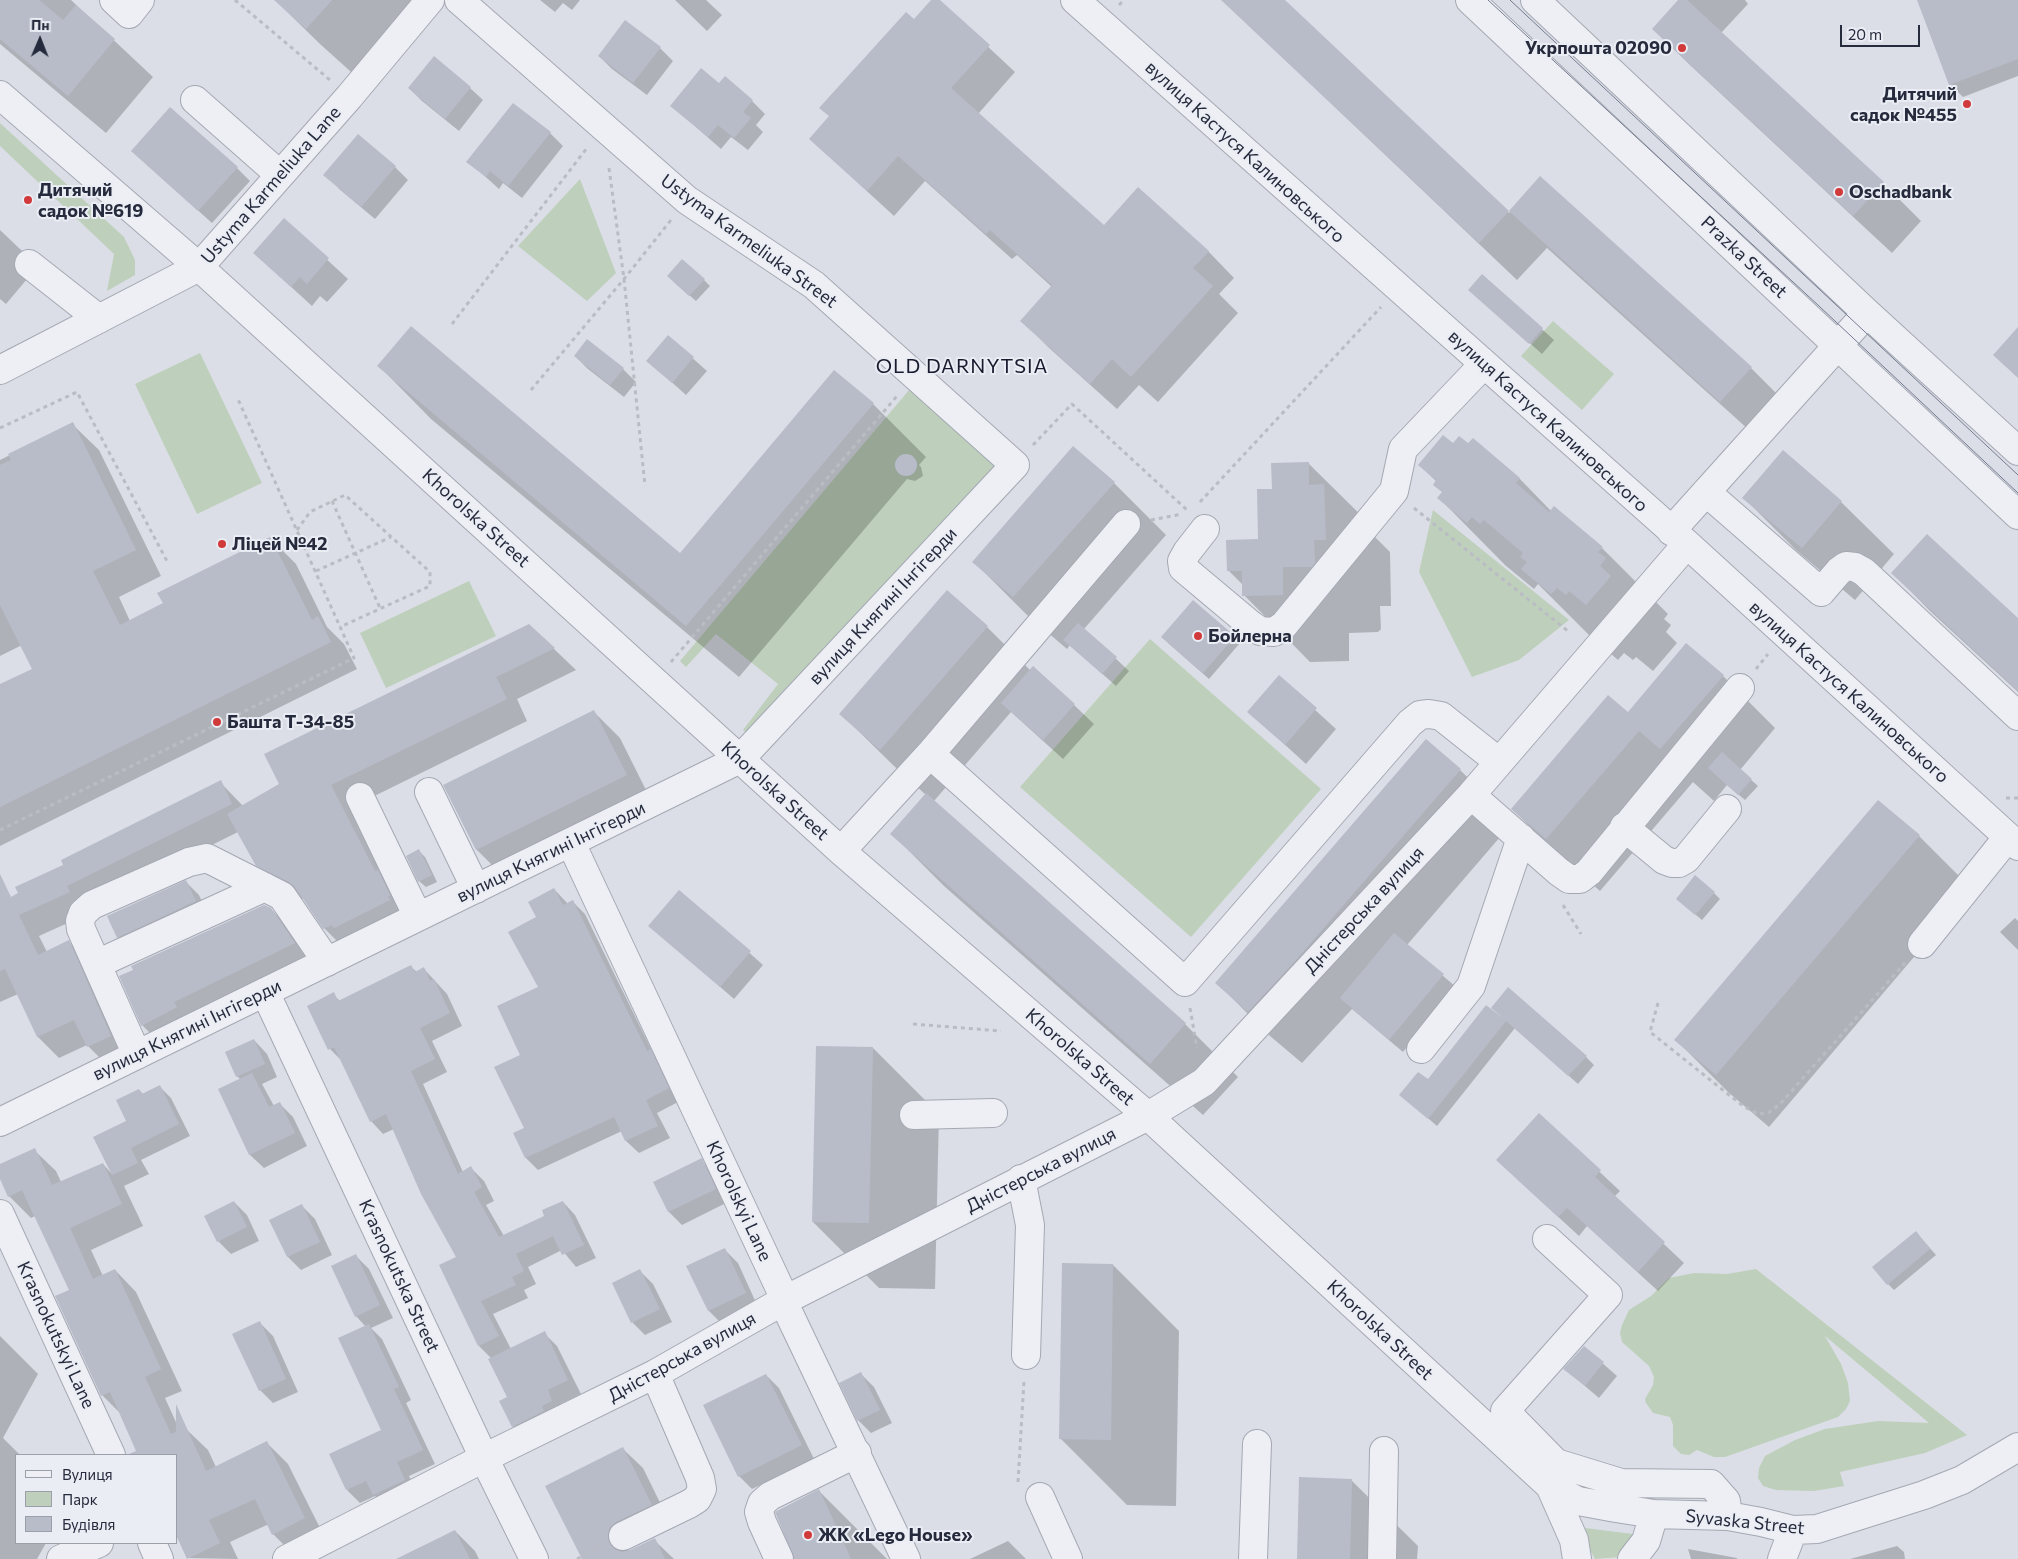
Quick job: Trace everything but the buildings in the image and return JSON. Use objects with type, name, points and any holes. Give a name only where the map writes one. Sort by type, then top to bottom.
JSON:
[{"type":"street","points":[[114,0],[130,14],[140,0]]},
{"type":"street","name":"Ustyma Karmeliuka Lane","points":[[0,370],[199,267],[349,97],[430,0]]},
{"type":"street","name":"Ustyma Karmeliuka Street","points":[[459,0],[687,200],[814,284],[1015,465]]},
{"type":"street","name":"вулиця Кастуся Калиновського","points":[[1075,0],[1679,538],[2013,841]]},
{"type":"street","name":"Prazka Street","points":[[1470,0],[2018,515]]},
{"type":"street","points":[[1534,0],[1867,313],[2018,451]]},
{"type":"street","name":"Khorolska Street","points":[[0,95],[199,267],[841,851],[1148,1116],[1550,1486]]},
{"type":"street","points":[[196,100],[280,175]]},
{"type":"street","points":[[30,264],[99,319]]},
{"type":"street","name":"Дністерська вулиця","points":[[287,1559],[484,1458],[655,1374],[783,1302],[1148,1116],[1204,1082],[1471,795],[1679,538],[1706,492],[1867,313]]},
{"type":"street","points":[[1198,521],[1182,561],[1183,568],[1250,625],[1260,631],[1274,632],[1284,625],[1394,492],[1403,448],[1484,364]]},
{"type":"street","name":"вулиця Княгині Інгігерди","points":[[0,1122],[740,759],[1015,465]]},
{"type":"street","points":[[1706,492],[1821,592],[1839,571],[1846,566],[1855,567],[1864,572],[2018,716]]},
{"type":"street","points":[[841,851],[930,754],[1126,524]]},
{"type":"street","points":[[1471,795],[1568,879],[1580,879],[1589,872],[1740,688]]},
{"type":"street","points":[[930,754],[1185,982],[1410,723],[1420,714],[1441,716],[1499,762]]},
{"type":"street","points":[[429,792],[476,889]]},
{"type":"street","points":[[360,797],[418,917]]},
{"type":"street","points":[[1624,827],[1664,860],[1679,863],[1686,859],[1727,809]]},
{"type":"street","points":[[1421,1049],[1471,986],[1521,838]]},
{"type":"street","points":[[1922,944],[2013,841]]},
{"type":"street","name":"Khorolskyi Lane","points":[[571,843],[782,1293],[783,1302],[857,1453],[906,1559]]},
{"type":"street","points":[[137,1055],[81,929],[80,921],[83,913],[92,905],[197,859],[207,858],[282,896],[327,962]]},
{"type":"street","points":[[97,964],[266,887]]},
{"type":"street","name":"Krasnokutska Street","points":[[265,992],[484,1458],[534,1559]]},
{"type":"street","points":[[914,1115],[993,1113]]},
{"type":"street","points":[[1021,1180],[1030,1225],[1026,1355]]},
{"type":"street","name":"Krasnokutskyi Lane","points":[[0,1214],[111,1454]]},
{"type":"street","points":[[1548,1239],[1608,1295],[1505,1410],[1556,1463],[1621,1483],[1711,1484],[1726,1501],[1728,1516]]},
{"type":"street","points":[[623,1536],[690,1504],[697,1499],[702,1489],[700,1478],[655,1374]]},
{"type":"street","points":[[1253,1559],[1257,1444]]},
{"type":"street","name":"Syvaska Street","points":[[1550,1486],[1578,1501],[1616,1508],[1654,1514],[1728,1516],[1793,1530],[1817,1529],[1924,1495],[1962,1480],[2018,1447]]},
{"type":"street","points":[[1382,1559],[1384,1451]]},
{"type":"street","points":[[779,1559],[762,1522],[759,1512],[762,1503],[770,1496],[857,1453]]},
{"type":"street","points":[[1550,1486],[1574,1540],[1577,1559]]},
{"type":"street","points":[[1029,1490],[1068,1559]]},
{"type":"street","points":[[1632,1559],[1646,1541],[1654,1514]]},
{"type":"street","points":[[1782,1559],[1793,1530]]},
{"type":"street","points":[[61,1559],[97,1544]]},
{"type":"street","points":[[152,1544],[159,1559]]},
{"type":"path","points":[[235,0],[349,97]]},
{"type":"path","points":[[603,127],[624,279],[644,486]]},
{"type":"path","points":[[452,324],[603,127]]},
{"type":"path","points":[[531,390],[687,200]]},
{"type":"path","points":[[1126,524],[1198,521],[1398,288]]},
{"type":"path","points":[[654,681],[915,375]]},
{"type":"path","points":[[0,428],[77,392],[168,563]]},
{"type":"path","points":[[0,830],[354,658],[237,397]]},
{"type":"path","points":[[1015,465],[1072,404],[1198,521]]},
{"type":"path","points":[[1394,492],[1569,632]]},
{"type":"path","points":[[297,530],[310,512],[345,495],[430,572],[430,586],[340,627]]},
{"type":"path","points":[[332,501],[380,608]]},
{"type":"path","points":[[316,571],[391,537]]},
{"type":"path","points":[[1658,1003],[1650,1032],[1743,1106],[1758,1114],[1768,1113],[1780,1104],[1922,944]]},
{"type":"path","points":[[1185,982],[1204,1082]]},
{"type":"path","points":[[913,1024],[1001,1031]]},
{"type":"path","points":[[1026,1355],[1029,1490]]},
{"type":"green space","points":[[0,123],[124,237],[135,260],[135,275],[107,291],[114,254],[0,146]]},
{"type":"green space","points":[[580,179],[616,273],[587,301],[518,246]]},
{"type":"green space","points":[[1553,321],[1614,374],[1582,410],[1521,356]]},
{"type":"green space","points":[[200,353],[262,483],[197,514],[135,384]]},
{"type":"green space","points":[[915,383],[1001,463],[752,737],[743,730],[778,684],[716,634],[686,667],[680,661]]},
{"type":"green space","points":[[1433,510],[1569,620],[1519,660],[1472,677],[1419,572]]},
{"type":"green space","points":[[469,581],[496,636],[386,688],[360,633]]},
{"type":"green space","points":[[1150,639],[1321,789],[1191,937],[1020,787]]},
{"type":"green space","points":[[1756,1269],[1967,1435],[1925,1453],[1840,1472],[1844,1486],[1814,1491],[1776,1490],[1763,1486],[1758,1478],[1759,1468],[1765,1456],[1795,1440],[1825,1429],[1878,1421],[1929,1423],[1825,1336],[1841,1364],[1848,1383],[1850,1401],[1846,1409],[1838,1417],[1725,1457],[1714,1457],[1697,1450],[1689,1455],[1681,1454],[1673,1446],[1673,1425],[1670,1417],[1653,1413],[1646,1403],[1645,1399],[1653,1385],[1654,1377],[1649,1366],[1622,1342],[1620,1333],[1622,1325],[1629,1310],[1651,1296],[1669,1278],[1694,1273],[1727,1274]]},
{"type":"green space","points":[[1577,1527],[1641,1535],[1620,1557],[1595,1559]]},
{"type":"tram line","points":[[1488,0],[2018,493]]},
{"type":"tram line","points":[[1510,0],[2018,475]]},
{"type":"place","name":"Укрпошта 02090","points":[[1682,48]]},
{"type":"place","name":"Дитячий садок №455","points":[[1967,104]]},
{"type":"place","name":"Oschadbank","points":[[1839,192]]},
{"type":"place","name":"Дитячий садок №619","points":[[28,200]]},
{"type":"place","name":"Ліцей №42","points":[[222,544]]},
{"type":"place","name":"Бойлерна","points":[[1198,636]]},
{"type":"place","name":"Башта Т-34-85","points":[[217,722]]},
{"type":"place","name":"ЖК «Lego House»","points":[[808,1535]]},
{"type":"district","name":"OLD DARNYTSIA","points":[[962,366]]}]
